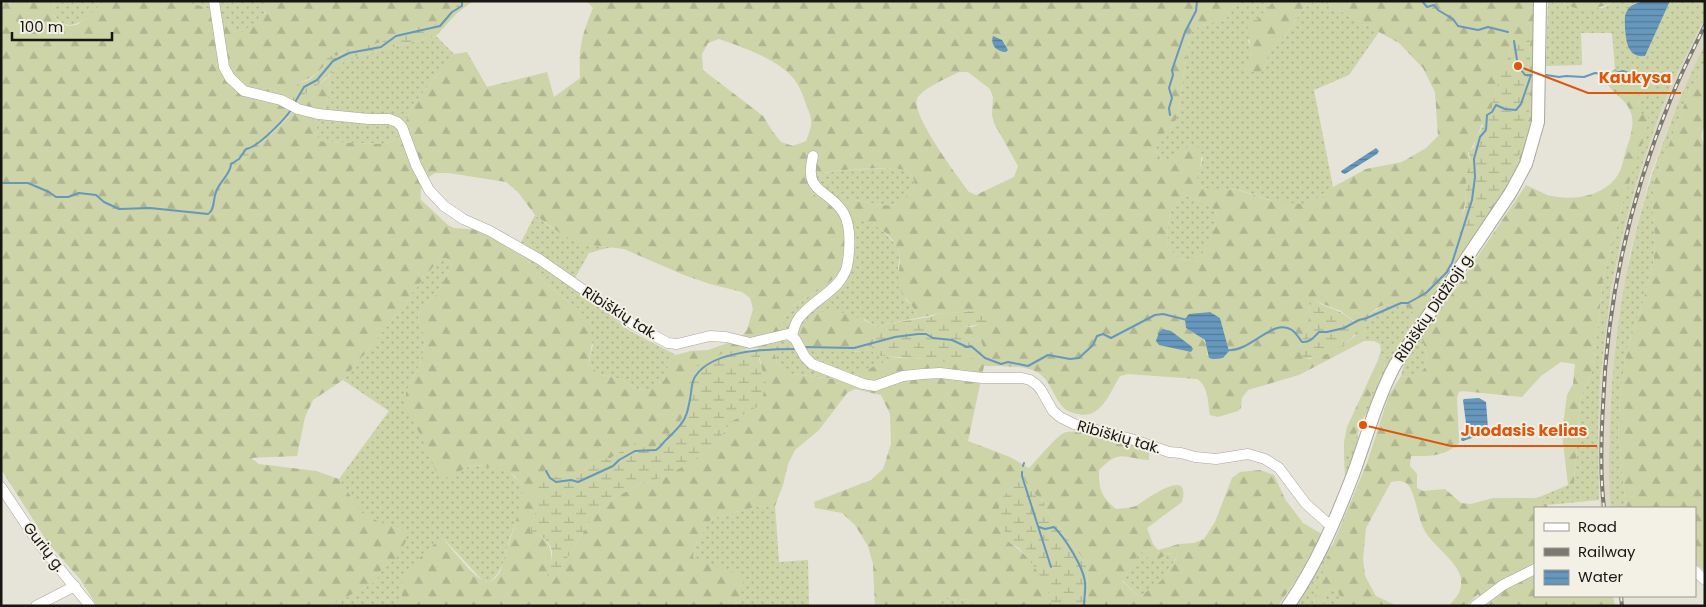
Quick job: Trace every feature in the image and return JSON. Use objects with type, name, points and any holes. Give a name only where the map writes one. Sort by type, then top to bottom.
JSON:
[{"type":"main road","name":"Ribiškių Didžioji g.","points":[[1288,606],[1310,570],[1332,527],[1383,388],[1395,364],[1511,192],[1526,164],[1538,122],[1540,1]]},
{"type":"street","name":"Ribiškių tak.","points":[[214,1],[224,67],[230,78],[244,91],[281,100],[298,109],[318,114],[389,119],[397,122],[402,128],[416,165],[429,190],[444,206],[463,219],[490,231],[539,259],[634,325],[668,343],[677,344],[710,336],[750,342],[785,334],[792,335],[805,357],[812,364],[863,384],[875,386],[903,376],[932,373],[1030,380],[1041,390],[1053,411],[1074,424],[1131,439],[1169,452],[1194,457],[1216,459],[1248,454],[1265,459],[1279,468],[1306,504],[1332,527]]},
{"type":"street","points":[[792,335],[795,324],[800,316],[840,282],[846,271],[848,260],[849,239],[846,220],[842,211],[816,187],[810,172],[813,156]]},
{"type":"street","name":"Gurių g.","points":[[1,487],[37,541],[90,606]]},
{"type":"street","points":[[1475,606],[1503,585],[1534,570]]},
{"type":"street","points":[[36,606],[75,586]]},
{"type":"shaded area","points":[[1705,18],[1705,44],[1670,122],[1650,176],[1630,253],[1616,340],[1611,399],[1609,458],[1611,507],[1600,507],[1598,431],[1600,380],[1611,288],[1622,235],[1638,177],[1672,83]]},
{"type":"green space","points":[[1,1],[55,1],[53,6],[54,16],[58,21],[67,26],[77,25],[105,1],[182,1],[211,9],[220,21],[237,32],[243,32],[265,13],[267,1],[460,1],[460,4],[451,10],[447,16],[435,24],[402,32],[368,46],[355,45],[337,56],[333,55],[318,72],[299,83],[289,110],[252,147],[232,161],[217,183],[219,193],[224,181],[244,159],[289,117],[301,96],[314,89],[329,76],[330,92],[316,130],[317,137],[323,142],[386,144],[396,139],[401,135],[414,104],[454,54],[467,52],[487,87],[547,72],[554,97],[580,78],[582,42],[593,8],[587,1],[1238,1],[1225,20],[1202,26],[1190,34],[1177,118],[1172,126],[1166,130],[1155,149],[1161,160],[1170,160],[1191,145],[1200,148],[1201,162],[1197,184],[1202,188],[1238,190],[1269,200],[1301,204],[1311,202],[1333,187],[1366,169],[1402,162],[1426,148],[1438,136],[1435,92],[1423,68],[1399,43],[1322,1],[1533,1],[1534,106],[1531,132],[1526,151],[1514,176],[1413,326],[1410,323],[1413,312],[1408,308],[1396,304],[1383,305],[1377,308],[1368,318],[1364,341],[1299,375],[1248,390],[1242,398],[1241,408],[1238,411],[1218,417],[1210,415],[1205,390],[1197,379],[1128,374],[1120,376],[1099,409],[1086,415],[1074,413],[1064,408],[1047,381],[1034,371],[1021,367],[984,366],[968,441],[1010,457],[1029,468],[1058,437],[1069,432],[1090,433],[1145,449],[1149,452],[1149,460],[1122,456],[1106,463],[1099,470],[1100,483],[1104,496],[1116,509],[1136,506],[1166,488],[1174,485],[1180,486],[1183,491],[1182,502],[1147,528],[1153,544],[1158,550],[1179,544],[1194,543],[1204,539],[1215,522],[1232,478],[1240,472],[1260,470],[1274,475],[1285,499],[1303,523],[1322,534],[1298,577],[1278,606],[1087,606],[1088,568],[1047,511],[1043,501],[1032,492],[1022,476],[999,501],[1009,542],[1031,561],[1038,570],[1048,588],[1051,606],[977,606],[968,600],[944,597],[934,606],[875,606],[873,564],[868,546],[855,525],[842,513],[815,508],[814,502],[871,480],[883,469],[891,444],[890,414],[881,395],[855,389],[847,393],[819,430],[795,450],[788,464],[775,506],[755,507],[711,519],[694,548],[693,558],[742,575],[742,592],[733,606],[401,606],[402,582],[425,551],[443,538],[464,564],[478,577],[488,582],[494,579],[500,572],[523,498],[521,485],[515,476],[500,469],[479,465],[467,467],[448,478],[436,471],[420,434],[406,409],[406,392],[420,364],[425,344],[418,317],[420,312],[436,295],[452,265],[448,258],[440,258],[412,293],[402,311],[394,318],[343,380],[313,400],[305,417],[297,456],[251,458],[259,464],[316,471],[339,479],[363,514],[382,523],[403,528],[406,541],[395,560],[383,566],[376,581],[330,606],[97,606],[80,579],[48,543],[1,469]],"holes":[[[719,39],[760,55],[788,72],[800,88],[810,114],[811,126],[806,141],[793,146],[781,142],[763,116],[703,70],[702,54],[708,43]],[[1512,42],[1522,43],[1520,156],[1499,195],[1461,218],[1465,204],[1467,177],[1471,164],[1468,153],[1485,118],[1492,109],[1495,89],[1498,85],[1501,70],[1507,60]],[[959,72],[968,72],[990,89],[993,97],[992,115],[994,123],[1018,166],[1014,177],[976,195],[969,192],[946,160],[921,118],[917,107],[917,99],[929,87]],[[902,169],[907,172],[913,177],[914,181],[911,194],[899,203],[881,205],[855,200],[825,200],[819,198],[810,188],[810,180],[820,174],[840,170]],[[435,173],[449,173],[506,182],[518,192],[535,215],[564,236],[582,244],[624,249],[684,275],[742,292],[750,298],[753,309],[747,330],[742,336],[728,343],[708,350],[691,351],[676,355],[669,363],[665,379],[658,386],[647,390],[637,389],[621,379],[601,375],[592,368],[589,360],[593,337],[581,311],[545,283],[529,263],[516,252],[481,230],[454,228],[448,225],[421,200],[421,192],[425,181]],[[1186,196],[1215,210],[1217,219],[1215,226],[1202,255],[1182,260],[1167,246],[1168,224],[1171,211],[1179,200]],[[852,218],[867,221],[882,230],[895,243],[900,257],[900,288],[912,306],[917,318],[973,311],[984,322],[972,327],[962,327],[959,332],[969,339],[981,341],[925,359],[899,358],[879,364],[858,374],[832,379],[793,374],[784,370],[777,362],[774,352],[785,316],[794,305],[819,290],[839,274],[845,260],[845,227]],[[1315,301],[1341,311],[1355,322],[1355,336],[1333,351],[1308,359],[1299,346],[1311,323],[1309,304]],[[1210,312],[1220,318],[1229,351],[1207,355],[1206,345],[1202,338],[1186,328],[1199,313]],[[730,348],[737,350],[758,348],[762,370],[761,405],[732,421],[715,445],[667,476],[638,485],[607,502],[591,520],[553,581],[552,557],[548,545],[545,539],[530,531],[537,506],[554,476],[559,477],[583,472],[588,466],[600,460],[611,458],[627,447],[654,447],[659,444],[662,438],[677,428],[685,412],[690,390],[690,375],[700,363],[716,358]],[[1140,550],[1146,557],[1155,561],[1169,553],[1178,556],[1161,581],[1139,597],[1122,581]]]},
{"type":"green space","points":[[55,1],[105,1],[76,24],[69,25],[63,24],[55,17],[53,6]]},
{"type":"green space","points":[[182,1],[267,1],[267,6],[260,19],[252,26],[243,32],[237,32]]},
{"type":"green space","points":[[460,1],[473,1],[456,14],[436,36],[355,57],[333,71],[314,89],[301,96],[289,116],[224,181],[212,210],[211,205],[217,183],[227,170],[229,164],[239,155],[241,148],[245,145],[252,146],[289,110],[292,102],[289,95],[299,83],[309,80],[325,66],[327,58],[333,55],[338,56],[355,45],[379,43],[402,32],[435,24],[447,16]]},
{"type":"green space","points":[[1238,1],[1274,1],[1257,20],[1248,41],[1251,50],[1250,57],[1264,69],[1270,52],[1283,40],[1308,1],[1322,1],[1379,32],[1349,75],[1314,90],[1333,187],[1311,202],[1293,205],[1239,190],[1207,189],[1197,185],[1197,177],[1203,158],[1191,145],[1170,161],[1161,160],[1155,149],[1166,130],[1172,126],[1177,118],[1190,34],[1202,26],[1225,20]]},
{"type":"green space","points":[[1274,1],[1308,1],[1283,40],[1270,52],[1264,69],[1259,73],[1243,70],[1242,66],[1250,57],[1247,21],[1257,20]]},
{"type":"green space","points":[[1548,1],[1561,1],[1564,4],[1602,8],[1616,1],[1644,1],[1631,5],[1645,55],[1670,1],[1705,1],[1705,18],[1672,83],[1658,118],[1638,177],[1622,236],[1611,288],[1600,380],[1598,431],[1599,500],[1547,505],[1537,498],[1574,484],[1580,400],[1593,368],[1603,279],[1623,202],[1642,114],[1638,112],[1640,81],[1615,69],[1612,33],[1581,33],[1582,65],[1546,66]]},
{"type":"green space","points":[[1561,1],[1616,1],[1595,8],[1581,9],[1574,8]]},
{"type":"green space","points":[[436,36],[454,54],[414,104],[401,135],[386,144],[323,142],[317,137],[316,130],[330,92],[329,76],[333,71],[355,57]]},
{"type":"green space","points":[[1530,39],[1529,112],[1520,154],[1505,187],[1470,237],[1463,237],[1461,218],[1465,209],[1467,172],[1471,164],[1469,151],[1474,147],[1476,138],[1483,126],[1481,121],[1492,109],[1495,89],[1512,42],[1522,43]]},
{"type":"green space","points":[[1705,44],[1705,65],[1690,90],[1654,183],[1652,204],[1655,238],[1654,259],[1643,302],[1627,349],[1620,398],[1618,434],[1626,507],[1611,507],[1609,456],[1613,375],[1618,325],[1626,277],[1636,229],[1650,182],[1665,136]]},
{"type":"green space","points":[[1705,65],[1705,125],[1702,140],[1705,146],[1705,571],[1696,564],[1696,507],[1626,507],[1618,434],[1620,398],[1627,349],[1643,302],[1654,259],[1655,238],[1652,204],[1654,183],[1690,90]]},
{"type":"green space","points":[[1615,69],[1628,77],[1640,81],[1638,111],[1642,114],[1647,114],[1649,122],[1623,202],[1603,279],[1593,368],[1580,400],[1574,484],[1568,485],[1562,433],[1567,395],[1573,384],[1575,364],[1561,362],[1541,376],[1522,397],[1459,392],[1457,398],[1459,443],[1454,448],[1442,453],[1430,456],[1411,456],[1410,466],[1417,474],[1417,488],[1423,491],[1445,489],[1461,503],[1471,504],[1493,498],[1537,498],[1548,507],[1534,507],[1534,597],[1613,597],[1615,606],[1480,606],[1484,602],[1478,594],[1466,606],[1448,606],[1460,591],[1461,579],[1459,573],[1456,567],[1426,533],[1409,487],[1406,483],[1398,481],[1391,482],[1366,528],[1363,559],[1365,576],[1376,596],[1397,606],[1343,606],[1338,591],[1327,589],[1322,606],[1312,606],[1330,551],[1367,463],[1389,395],[1401,376],[1412,377],[1423,370],[1426,358],[1421,337],[1526,185],[1547,195],[1574,198],[1593,194],[1601,190],[1617,176],[1622,165],[1632,122],[1629,108],[1605,80],[1608,74]]},
{"type":"green space","points":[[894,168],[909,173],[913,177],[914,185],[911,194],[907,198],[893,205],[881,205],[855,200],[825,200],[814,194],[809,184],[809,181],[814,176],[829,172]]},
{"type":"green space","points":[[1186,196],[1215,210],[1217,219],[1202,255],[1182,260],[1167,246],[1168,224],[1174,206]]},
{"type":"green space","points":[[535,215],[561,234],[579,242],[611,247],[589,253],[571,285],[630,331],[676,355],[669,363],[665,379],[658,387],[647,390],[637,389],[621,379],[601,375],[592,368],[589,360],[593,345],[581,311],[545,283],[529,263],[516,252]]},
{"type":"green space","points":[[852,218],[860,218],[871,222],[882,230],[896,245],[900,256],[898,267],[906,300],[912,305],[917,318],[885,324],[879,328],[864,319],[854,352],[871,350],[875,355],[899,358],[879,364],[858,374],[832,379],[792,374],[784,370],[777,362],[774,352],[785,316],[794,305],[819,290],[839,274],[845,227]]},
{"type":"green space","points":[[440,258],[448,258],[452,265],[436,295],[420,312],[418,317],[425,344],[420,364],[406,392],[413,421],[448,478],[468,467],[495,467],[512,475],[519,481],[523,498],[521,508],[501,568],[489,582],[483,581],[443,538],[402,582],[401,606],[330,606],[376,581],[383,566],[395,560],[382,523],[362,514],[339,479],[389,411],[343,380],[394,318],[402,311],[412,293]]},
{"type":"green space","points":[[1315,301],[1345,315],[1355,324],[1358,330],[1341,346],[1324,355],[1308,358],[1302,356],[1299,346],[1311,323],[1309,304]]},
{"type":"green space","points":[[1392,302],[1408,306],[1413,312],[1410,323],[1413,326],[1390,364],[1372,406],[1364,417],[1358,432],[1357,446],[1343,484],[1345,475],[1344,456],[1351,448],[1365,408],[1385,365],[1384,362],[1378,360],[1381,350],[1380,344],[1374,341],[1364,341],[1365,326],[1374,312]]},
{"type":"green space","points":[[826,311],[840,312],[853,316],[879,328],[875,332],[871,350],[824,351],[807,347],[801,343],[800,336],[805,321],[814,315]]},
{"type":"green space","points":[[973,311],[997,316],[997,320],[963,327],[959,332],[969,339],[981,341],[983,346],[981,353],[967,361],[953,363],[882,356],[875,355],[871,350],[875,331],[885,324],[938,314]]},
{"type":"green space","points":[[1421,337],[1426,354],[1423,370],[1413,377],[1401,376],[1405,361]]},
{"type":"green space","points":[[730,347],[737,350],[763,350],[759,359],[766,382],[761,405],[732,421],[715,445],[697,458],[667,476],[638,485],[607,502],[591,520],[553,581],[548,581],[547,574],[552,557],[551,548],[546,540],[530,531],[537,506],[537,481],[542,476],[544,470],[548,470],[554,476],[559,477],[583,472],[588,466],[600,460],[611,458],[627,447],[643,440],[649,447],[659,444],[662,438],[677,428],[685,412],[690,390],[690,374],[693,368],[700,363],[716,358]]},
{"type":"green space","points":[[1378,360],[1384,362],[1385,365],[1365,408],[1351,448],[1344,456],[1347,427]]},
{"type":"green space","points":[[1022,476],[1032,492],[1043,501],[1047,511],[1088,568],[1087,606],[1051,606],[1047,586],[1019,548],[1009,542],[999,518],[999,501]]},
{"type":"green space","points":[[775,506],[779,562],[808,560],[809,606],[733,606],[737,603],[693,558],[694,548],[711,519],[755,507]]},
{"type":"green space","points":[[1333,545],[1312,606],[1294,606],[1328,548]]},
{"type":"green space","points":[[1140,549],[1178,555],[1161,582],[1139,597],[1122,580]]},
{"type":"green space","points":[[1327,589],[1338,591],[1343,606],[1322,606]]},
{"type":"green space","points":[[944,597],[968,600],[977,606],[934,606]]},
{"type":"water","points":[[1644,1],[1670,1],[1645,56],[1639,56],[1634,54],[1629,47],[1626,37],[1625,17],[1630,7]]},
{"type":"water","points":[[993,36],[1002,40],[1008,50],[1006,52],[1000,51],[995,47],[992,42]]},
{"type":"water","points":[[1376,148],[1379,151],[1377,154],[1345,174],[1342,173],[1341,171]]},
{"type":"water","points":[[1210,312],[1220,318],[1229,351],[1223,358],[1209,358],[1205,340],[1186,328],[1185,319],[1189,314]]},
{"type":"water","points":[[1163,329],[1171,331],[1191,346],[1193,349],[1191,352],[1159,345],[1156,341],[1159,332]]},
{"type":"water","points":[[1479,398],[1486,402],[1488,428],[1484,434],[1463,441],[1461,440],[1466,423],[1463,400]]},
{"type":"waterway","points":[[294,104],[304,87],[317,80],[333,61],[349,53],[381,47],[396,36],[440,26],[452,12],[462,6],[462,1]]},
{"type":"waterway","points":[[1170,115],[1169,108],[1172,98],[1169,88],[1173,75],[1172,70],[1185,32],[1196,11],[1197,1]]},
{"type":"waterway","points":[[1422,1],[1427,7],[1434,5],[1438,10],[1453,19],[1458,26],[1478,30],[1488,27],[1508,32]]},
{"type":"waterway","points":[[1514,41],[1518,66],[1525,75],[1531,75]]},
{"type":"waterway","points":[[1546,75],[1584,77],[1595,73],[1608,75],[1623,71],[1644,79]]},
{"type":"waterway","points":[[1227,350],[1244,346],[1269,331],[1285,327],[1292,330],[1302,342],[1307,342],[1319,332],[1344,328],[1401,303],[1408,303],[1426,293],[1447,272],[1452,263],[1472,200],[1475,177],[1474,159],[1480,137],[1486,130],[1487,115],[1492,112],[1496,105],[1505,109],[1516,110],[1521,104],[1531,75]]},
{"type":"waterway","points":[[1,183],[28,183],[56,197],[68,197],[79,193],[96,195],[104,202],[119,209],[150,208],[208,214],[213,207],[218,188],[229,171],[231,164],[239,159],[246,149],[257,144],[270,133],[291,110]]},
{"type":"waterway","points":[[803,347],[854,348],[895,337],[926,334],[933,338],[952,340],[967,347],[971,346],[985,358],[1001,364],[1008,362],[1028,366],[1048,355],[1070,359],[1079,358],[1093,345],[1097,336],[1103,334],[1111,338],[1155,315],[1163,314],[1187,320]]},
{"type":"waterway","points":[[546,471],[550,478],[556,482],[571,480],[578,482],[613,466],[619,460],[635,451],[656,450],[684,420],[688,410],[693,381],[700,371],[710,363],[738,353],[796,349]]},
{"type":"waterway","points":[[1022,472],[1051,567]]},
{"type":"waterway","points":[[1039,527],[1045,529],[1054,527],[1073,553],[1084,575],[1084,606]]},
{"type":"railway","points":[[1604,507],[1601,457],[1605,367],[1615,289],[1623,250],[1632,212],[1656,138],[1678,82],[1705,25]]},
{"type":"railway","points":[[1621,597],[1622,606]]},
{"type":"place","name":"Kaukysa","points":[[1518,66]]},
{"type":"place","name":"Juodasis kelias","points":[[1363,425]]}]
